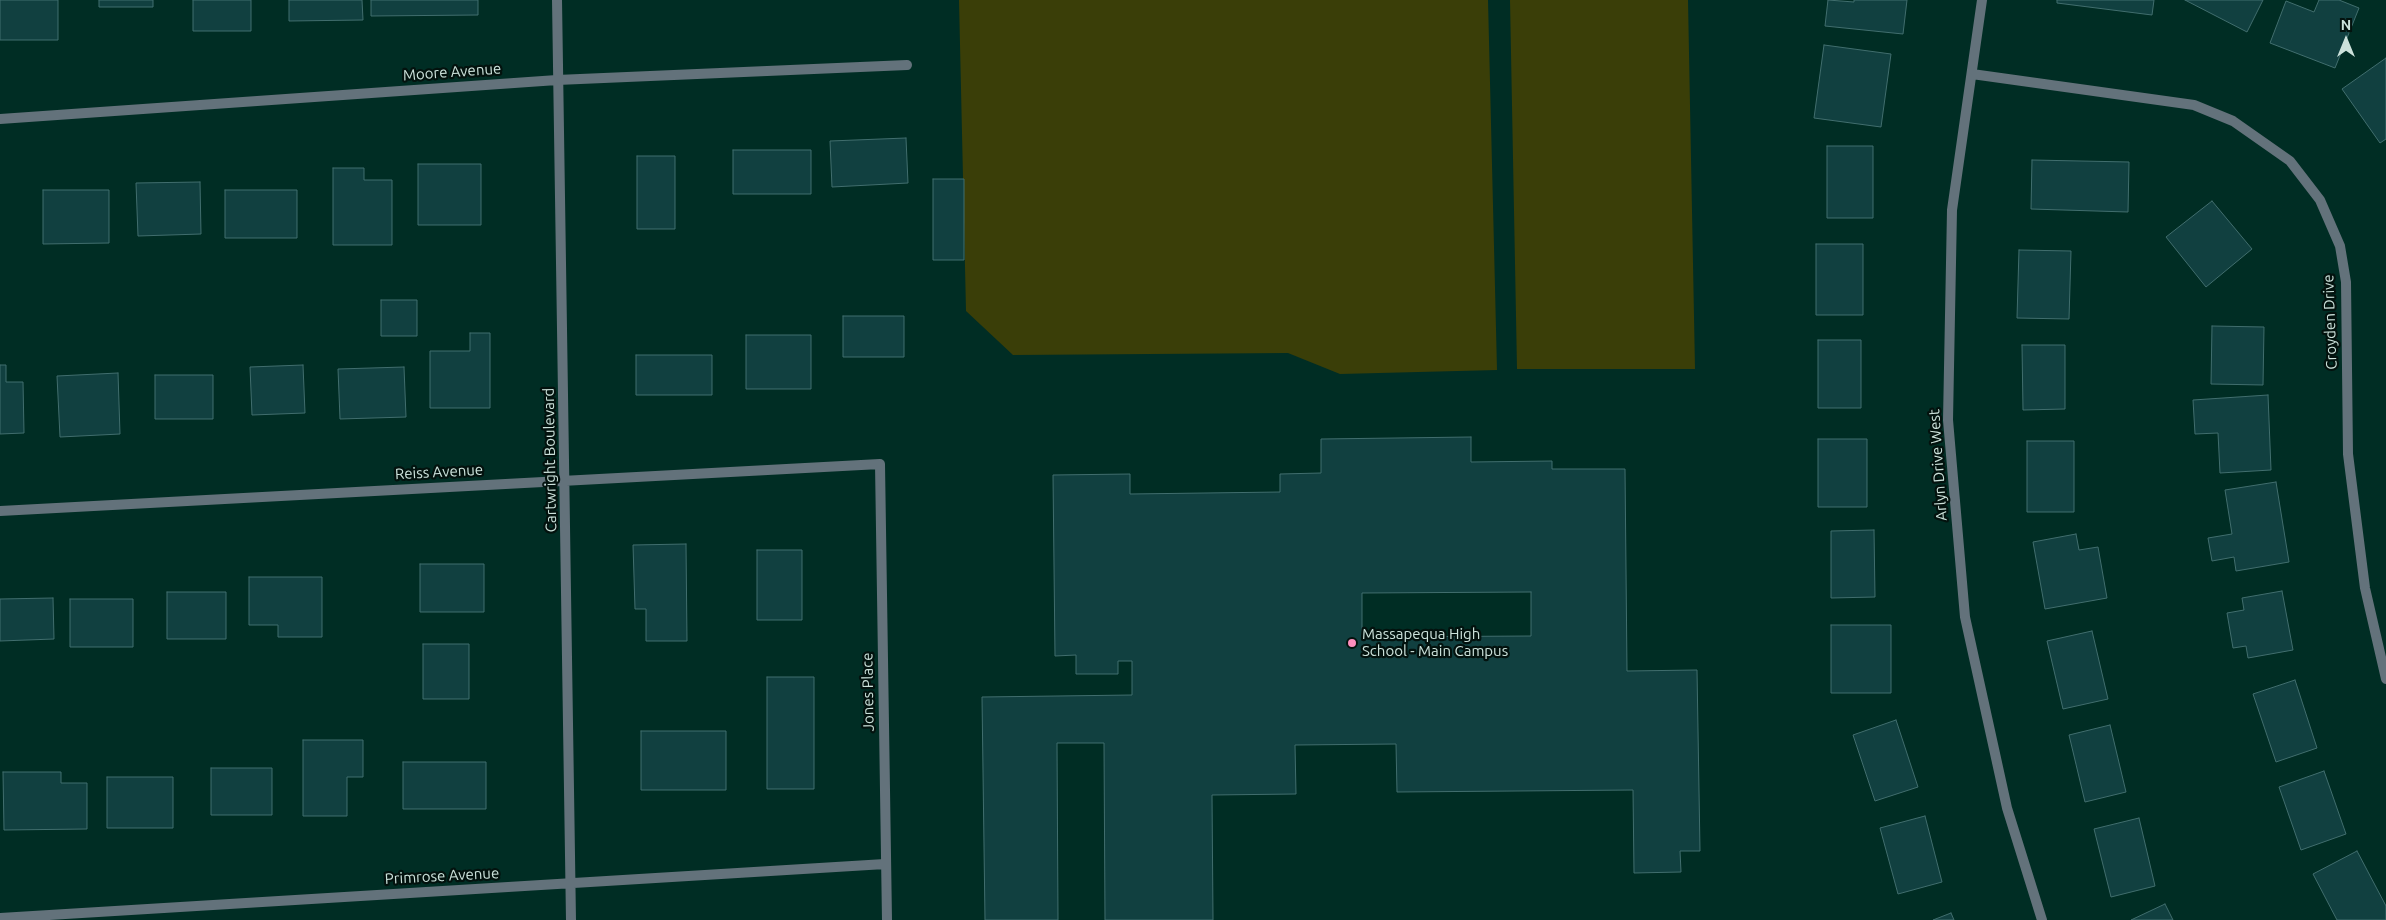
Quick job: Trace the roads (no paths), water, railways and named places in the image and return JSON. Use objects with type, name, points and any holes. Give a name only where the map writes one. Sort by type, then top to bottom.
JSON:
[{"type":"street","name":"Cartwright Boulevard","points":[[556,0],[566,481],[571,920]]},
{"type":"street","name":"Arlyn Drive West","points":[[1982,0],[1952,210],[1948,420],[1965,618],[2007,808],[2042,920]]},
{"type":"street","name":"Moore Avenue","points":[[0,119],[557,80],[908,65]]},
{"type":"street","name":"Croyden Drive","points":[[1972,74],[2194,105],[2233,121],[2290,161],[2320,200],[2340,246],[2346,282],[2348,454],[2365,588],[2386,679]]},
{"type":"street","name":"Reiss Avenue","points":[[0,510],[880,464]]},
{"type":"street","name":"Jones Place","points":[[880,464],[887,920]]},
{"type":"street","name":"Primrose Avenue","points":[[0,918],[885,864]]},
{"type":"place","name":"Massapequa High School - Main Campus","points":[[1352,643]]}]
